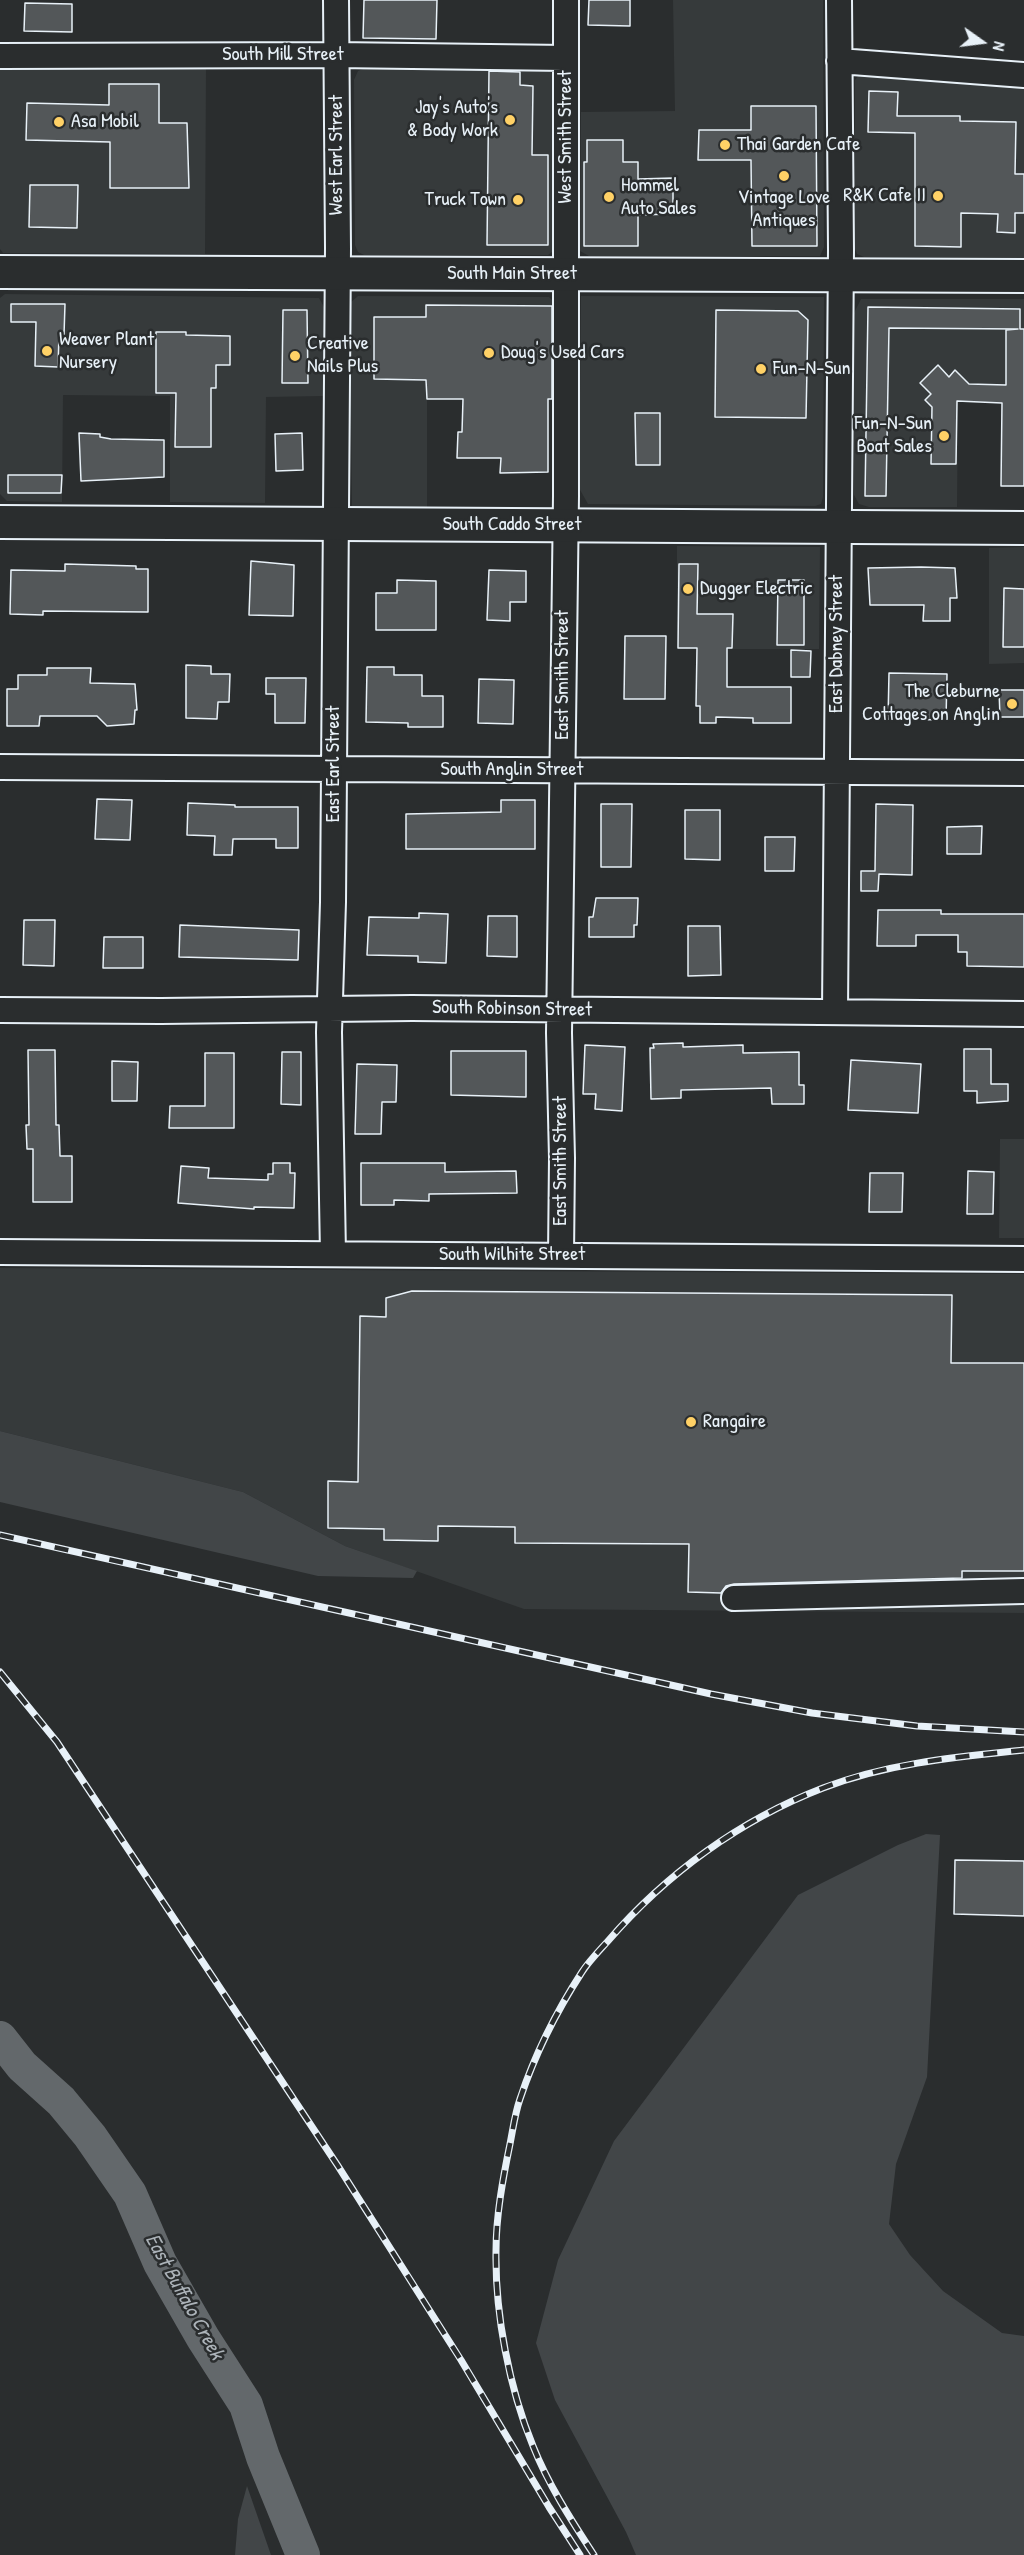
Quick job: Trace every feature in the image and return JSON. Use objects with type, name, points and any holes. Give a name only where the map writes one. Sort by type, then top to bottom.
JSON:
[{"type":"main road","name":"South Main Street","points":[[0,272],[1024,276]]},
{"type":"main road","name":"South Caddo Street","points":[[0,522],[1024,528]]},
{"type":"street","name":"West Earl Street","points":[[336,0],[338,274]]},
{"type":"street","name":"West Smith Street","points":[[566,0],[566,275]]},
{"type":"street","name":"East Dabney Street","points":[[834,1012],[841,275],[839,0]]},
{"type":"street","name":"South Mill Street","points":[[0,56],[336,55],[566,58]]},
{"type":"street","points":[[839,61],[1024,75]]},
{"type":"street","name":"East Earl Street","points":[[333,1254],[330,1008],[338,274]]},
{"type":"street","name":"East Smith Street","points":[[561,1256],[559,1010],[566,275]]},
{"type":"street","name":"South Anglin Street","points":[[0,767],[1024,773]]},
{"type":"street","name":"South Robinson Street","points":[[0,1010],[161,1011],[330,1008],[1024,1014]]},
{"type":"street","name":"South Wilhite Street","points":[[0,1252],[1024,1259]]},
{"type":"street","points":[[734,1598],[1024,1591]]},
{"type":"shaded area","points":[[673,0],[823,0],[824,247],[820,256],[589,256],[580,251],[581,112],[675,111]]},
{"type":"shaded area","points":[[3,66],[206,67],[205,254],[3,253],[0,249],[0,70]]},
{"type":"shaded area","points":[[365,68],[543,68],[551,72],[553,76],[552,252],[548,255],[364,255],[358,252],[355,245],[354,80],[358,71]]},
{"type":"shaded area","points":[[860,74],[976,82],[1024,89],[1024,258],[864,257],[857,254],[855,249],[855,80]]},
{"type":"shaded area","points":[[5,294],[319,298],[324,307],[323,396],[266,397],[265,503],[170,502],[170,396],[63,395],[62,502],[7,501],[0,494],[0,298]]},
{"type":"shaded area","points":[[358,296],[549,297],[554,302],[554,399],[427,399],[427,511],[355,509],[352,507],[350,303]]},
{"type":"shaded area","points":[[581,296],[824,297],[823,497],[821,504],[815,506],[588,504],[579,488]]},
{"type":"shaded area","points":[[861,299],[1024,299],[1024,404],[958,402],[957,507],[869,507],[859,504],[854,495],[854,313]]},
{"type":"shaded area","points":[[677,546],[820,547],[819,649],[677,649]]},
{"type":"shaded area","points":[[1024,547],[1024,663],[989,664],[989,548]]},
{"type":"shaded area","points":[[1000,1139],[1024,1139],[1024,1238],[999,1238]]},
{"type":"shaded area","points":[[0,1268],[1024,1274],[1024,1613],[524,1609],[345,1546],[243,1492],[0,1431]]},
{"type":"shaded area","points":[[0,1431],[243,1492],[345,1546],[417,1571],[413,1578],[318,1576],[0,1502]]},
{"type":"shaded area","points":[[926,1834],[940,1835],[927,2077],[896,2164],[889,2224],[910,2255],[943,2291],[1002,2333],[1024,2336],[1024,2555],[636,2555],[555,2400],[536,2343],[558,2260],[614,2141],[798,1895],[898,1845]]},
{"type":"shaded area","points":[[247,2486],[271,2555],[235,2555],[238,2519]]},
{"type":"building","points":[[364,0],[437,0],[436,39],[363,38]]},
{"type":"building","points":[[589,0],[630,0],[630,26],[588,25]]},
{"type":"building","points":[[25,3],[72,4],[72,32],[24,31]]},
{"type":"building","name":"Truck Town","points":[[489,71],[520,72],[520,85],[533,86],[532,155],[548,155],[548,245],[487,245]]},
{"type":"building","points":[[109,84],[159,84],[159,123],[187,123],[189,188],[110,188],[110,142],[26,140],[27,103],[109,105]]},
{"type":"building","points":[[869,91],[898,92],[897,116],[960,116],[960,121],[1016,122],[1015,174],[1024,174],[1024,213],[1015,213],[1015,233],[997,232],[998,214],[961,213],[961,247],[915,246],[915,133],[868,132]]},
{"type":"building","name":"Vintage Love Antiques","points":[[751,106],[816,106],[817,246],[752,246],[751,160],[698,160],[699,130],[751,130]]},
{"type":"building","points":[[587,140],[623,140],[623,162],[638,162],[638,179],[673,178],[673,214],[638,215],[638,246],[584,246],[584,162],[587,162]]},
{"type":"building","points":[[30,185],[78,185],[77,228],[29,227]]},
{"type":"building","points":[[11,304],[65,304],[64,335],[59,335],[58,367],[35,366],[36,322],[11,322]]},
{"type":"building","points":[[426,305],[552,306],[552,399],[548,399],[548,472],[500,473],[501,458],[457,458],[458,432],[462,432],[463,399],[427,399],[426,380],[374,379],[374,317],[426,317]]},
{"type":"building","points":[[868,307],[1020,309],[1020,329],[1024,329],[1024,486],[1001,486],[1002,403],[957,401],[956,464],[931,464],[932,407],[925,400],[931,394],[920,383],[938,365],[949,377],[955,370],[969,384],[1006,385],[1006,330],[1018,329],[889,328],[886,496],[865,496]]},
{"type":"building","name":"Creative Nails Plus","points":[[283,310],[307,310],[308,383],[282,383]]},
{"type":"building","name":"Fun-N-Sun","points":[[716,310],[798,311],[808,320],[806,418],[715,417]]},
{"type":"building","points":[[156,332],[230,336],[230,365],[216,365],[216,388],[211,388],[211,447],[175,447],[176,393],[156,393]]},
{"type":"building","points":[[635,413],[660,413],[660,465],[636,465]]},
{"type":"building","points":[[79,433],[100,434],[100,437],[111,439],[164,440],[164,477],[81,481]]},
{"type":"building","points":[[302,433],[303,470],[276,471],[275,434]]},
{"type":"building","points":[[8,475],[62,475],[61,493],[8,493]]},
{"type":"building","points":[[251,561],[294,565],[293,616],[249,615]]},
{"type":"building","points":[[65,564],[136,566],[136,569],[148,569],[148,612],[43,611],[43,615],[10,614],[11,570],[65,571]]},
{"type":"building","points":[[679,564],[698,564],[697,614],[733,614],[732,648],[727,648],[727,687],[791,687],[791,723],[753,723],[753,718],[716,717],[716,723],[700,723],[700,706],[696,706],[697,648],[678,648]]},
{"type":"building","points":[[868,568],[955,568],[957,598],[950,598],[950,621],[923,621],[924,605],[870,605]]},
{"type":"building","points":[[489,570],[526,571],[526,602],[510,602],[510,621],[487,620]]},
{"type":"building","points":[[397,580],[436,581],[436,630],[376,630],[376,593],[397,593]]},
{"type":"building","points":[[778,580],[804,580],[804,645],[777,645]]},
{"type":"building","points":[[1004,588],[1024,589],[1024,647],[1003,647]]},
{"type":"building","points":[[625,636],[666,636],[665,699],[624,699]]},
{"type":"building","points":[[791,650],[811,651],[810,677],[791,677]]},
{"type":"building","points":[[186,665],[211,666],[211,674],[230,674],[229,702],[218,702],[217,719],[186,718]]},
{"type":"building","points":[[367,667],[394,667],[394,675],[422,675],[422,696],[443,696],[443,727],[408,727],[408,723],[366,722]]},
{"type":"building","points":[[47,668],[91,668],[90,683],[135,684],[137,710],[135,710],[134,724],[107,726],[97,716],[40,716],[39,726],[7,726],[7,689],[18,689],[18,675],[47,675]]},
{"type":"building","points":[[889,673],[947,674],[946,720],[888,719]]},
{"type":"building","points":[[266,678],[306,678],[305,723],[275,723],[275,694],[266,694]]},
{"type":"building","points":[[479,679],[514,680],[513,724],[478,723]]},
{"type":"building","name":"The Cleburne Cottages on Anglin","points":[[999,690],[1024,690],[1024,717],[1000,717]]},
{"type":"building","points":[[97,799],[132,800],[130,840],[95,839]]},
{"type":"building","points":[[501,800],[535,800],[535,849],[406,849],[406,814],[501,812]]},
{"type":"building","points":[[188,803],[235,805],[235,807],[298,807],[298,848],[276,848],[276,839],[233,839],[232,855],[214,855],[215,836],[187,835]]},
{"type":"building","points":[[601,804],[632,804],[631,867],[601,867]]},
{"type":"building","points":[[876,804],[913,805],[912,875],[879,874],[878,891],[861,891],[861,871],[875,871]]},
{"type":"building","points":[[685,810],[720,810],[720,860],[685,859]]},
{"type":"building","points":[[982,826],[981,854],[947,854],[947,827]]},
{"type":"building","points":[[765,837],[795,837],[794,871],[765,871]]},
{"type":"building","points":[[596,898],[638,898],[634,937],[589,937],[589,917],[593,917]]},
{"type":"building","points":[[878,910],[941,910],[941,914],[1024,914],[1024,967],[967,966],[967,952],[958,952],[958,935],[916,935],[916,946],[877,946]]},
{"type":"building","points":[[419,913],[448,914],[446,963],[418,962],[418,956],[367,955],[369,917],[419,918]]},
{"type":"building","points":[[488,916],[517,916],[517,957],[487,956]]},
{"type":"building","points":[[24,920],[55,920],[54,966],[23,965]]},
{"type":"building","points":[[180,925],[299,930],[298,960],[179,957]]},
{"type":"building","points":[[688,926],[720,926],[721,975],[688,976]]},
{"type":"building","points":[[104,937],[143,937],[143,968],[103,968]]},
{"type":"building","points":[[683,1043],[683,1047],[743,1045],[743,1053],[799,1052],[799,1085],[804,1085],[804,1104],[772,1104],[771,1088],[681,1090],[681,1098],[651,1099],[650,1048],[654,1048],[653,1044]]},
{"type":"building","points":[[585,1045],[625,1047],[622,1111],[595,1109],[596,1094],[583,1094]]},
{"type":"building","points":[[964,1049],[991,1049],[991,1084],[1008,1084],[1008,1101],[977,1103],[977,1091],[964,1091]]},
{"type":"building","points":[[28,1050],[55,1050],[56,1125],[59,1125],[60,1156],[72,1156],[72,1202],[33,1202],[33,1149],[27,1149],[26,1125],[29,1125]]},
{"type":"building","points":[[451,1051],[526,1051],[526,1097],[451,1095]]},
{"type":"building","points":[[282,1052],[301,1052],[301,1105],[281,1104]]},
{"type":"building","points":[[205,1053],[234,1053],[234,1128],[169,1128],[170,1106],[205,1106]]},
{"type":"building","points":[[851,1060],[921,1064],[918,1113],[848,1110]]},
{"type":"building","points":[[112,1061],[138,1062],[137,1101],[112,1101]]},
{"type":"building","points":[[357,1064],[397,1065],[396,1102],[382,1102],[381,1134],[355,1134]]},
{"type":"building","points":[[273,1163],[290,1163],[290,1173],[295,1173],[294,1208],[254,1207],[254,1209],[178,1203],[181,1166],[209,1168],[208,1178],[268,1180],[268,1174],[273,1174]]},
{"type":"building","points":[[361,1163],[445,1163],[445,1172],[516,1171],[517,1193],[429,1194],[429,1201],[394,1200],[394,1205],[361,1205]]},
{"type":"building","points":[[968,1171],[994,1172],[993,1214],[967,1214]]},
{"type":"building","points":[[870,1173],[903,1173],[902,1212],[869,1212]]},
{"type":"building","name":"Rangaire","points":[[412,1291],[952,1295],[951,1363],[1024,1363],[1024,1571],[962,1571],[962,1578],[734,1584],[726,1586],[721,1593],[688,1592],[689,1544],[515,1543],[515,1527],[438,1526],[438,1541],[384,1540],[384,1529],[328,1528],[328,1481],[358,1482],[360,1316],[386,1317],[386,1298]]},
{"type":"building","points":[[955,1860],[1024,1861],[1024,1916],[954,1914]]},
{"type":"waterway","name":"East Buffalo Creek","points":[[0,2038],[22,2066],[61,2101],[90,2136],[130,2194],[160,2263],[203,2338],[246,2405],[263,2457],[303,2555]]},
{"type":"railway","points":[[0,1535],[711,1694],[812,1713],[917,1726],[1024,1732]]},
{"type":"railway","points":[[0,1672],[57,1742],[338,2166],[461,2360],[580,2555]]},
{"type":"railway","points":[[594,2555],[553,2488],[524,2424],[505,2350],[496,2275],[497,2224],[514,2121],[532,2066],[555,2018],[572,1987],[594,1956],[654,1893],[706,1851],[763,1816],[823,1788],[872,1772],[922,1762],[1024,1750]]},
{"type":"place","name":"Jay's Auto's & Body Work","points":[[510,120]]},
{"type":"place","name":"Asa Mobil","points":[[59,122]]},
{"type":"place","name":"Thai Garden Cafe","points":[[725,145]]},
{"type":"place","name":"Vintage Love Antiques","points":[[784,176]]},
{"type":"place","name":"R&K Cafe II","points":[[938,196]]},
{"type":"place","name":"Hommel Auto Sales","points":[[609,197]]},
{"type":"place","name":"Truck Town","points":[[518,200]]},
{"type":"place","name":"Weaver Plant Nursery","points":[[47,351]]},
{"type":"place","name":"Doug's Used Cars","points":[[489,353]]},
{"type":"place","name":"Creative Nails Plus","points":[[295,356]]},
{"type":"place","name":"Fun-N-Sun","points":[[761,369]]},
{"type":"place","name":"Fun-N-Sun Boat Sales","points":[[944,436]]},
{"type":"place","name":"Dugger Electric","points":[[688,589]]},
{"type":"place","name":"The Cleburne Cottages on Anglin","points":[[1012,704]]},
{"type":"place","name":"Rangaire","points":[[691,1422]]}]
